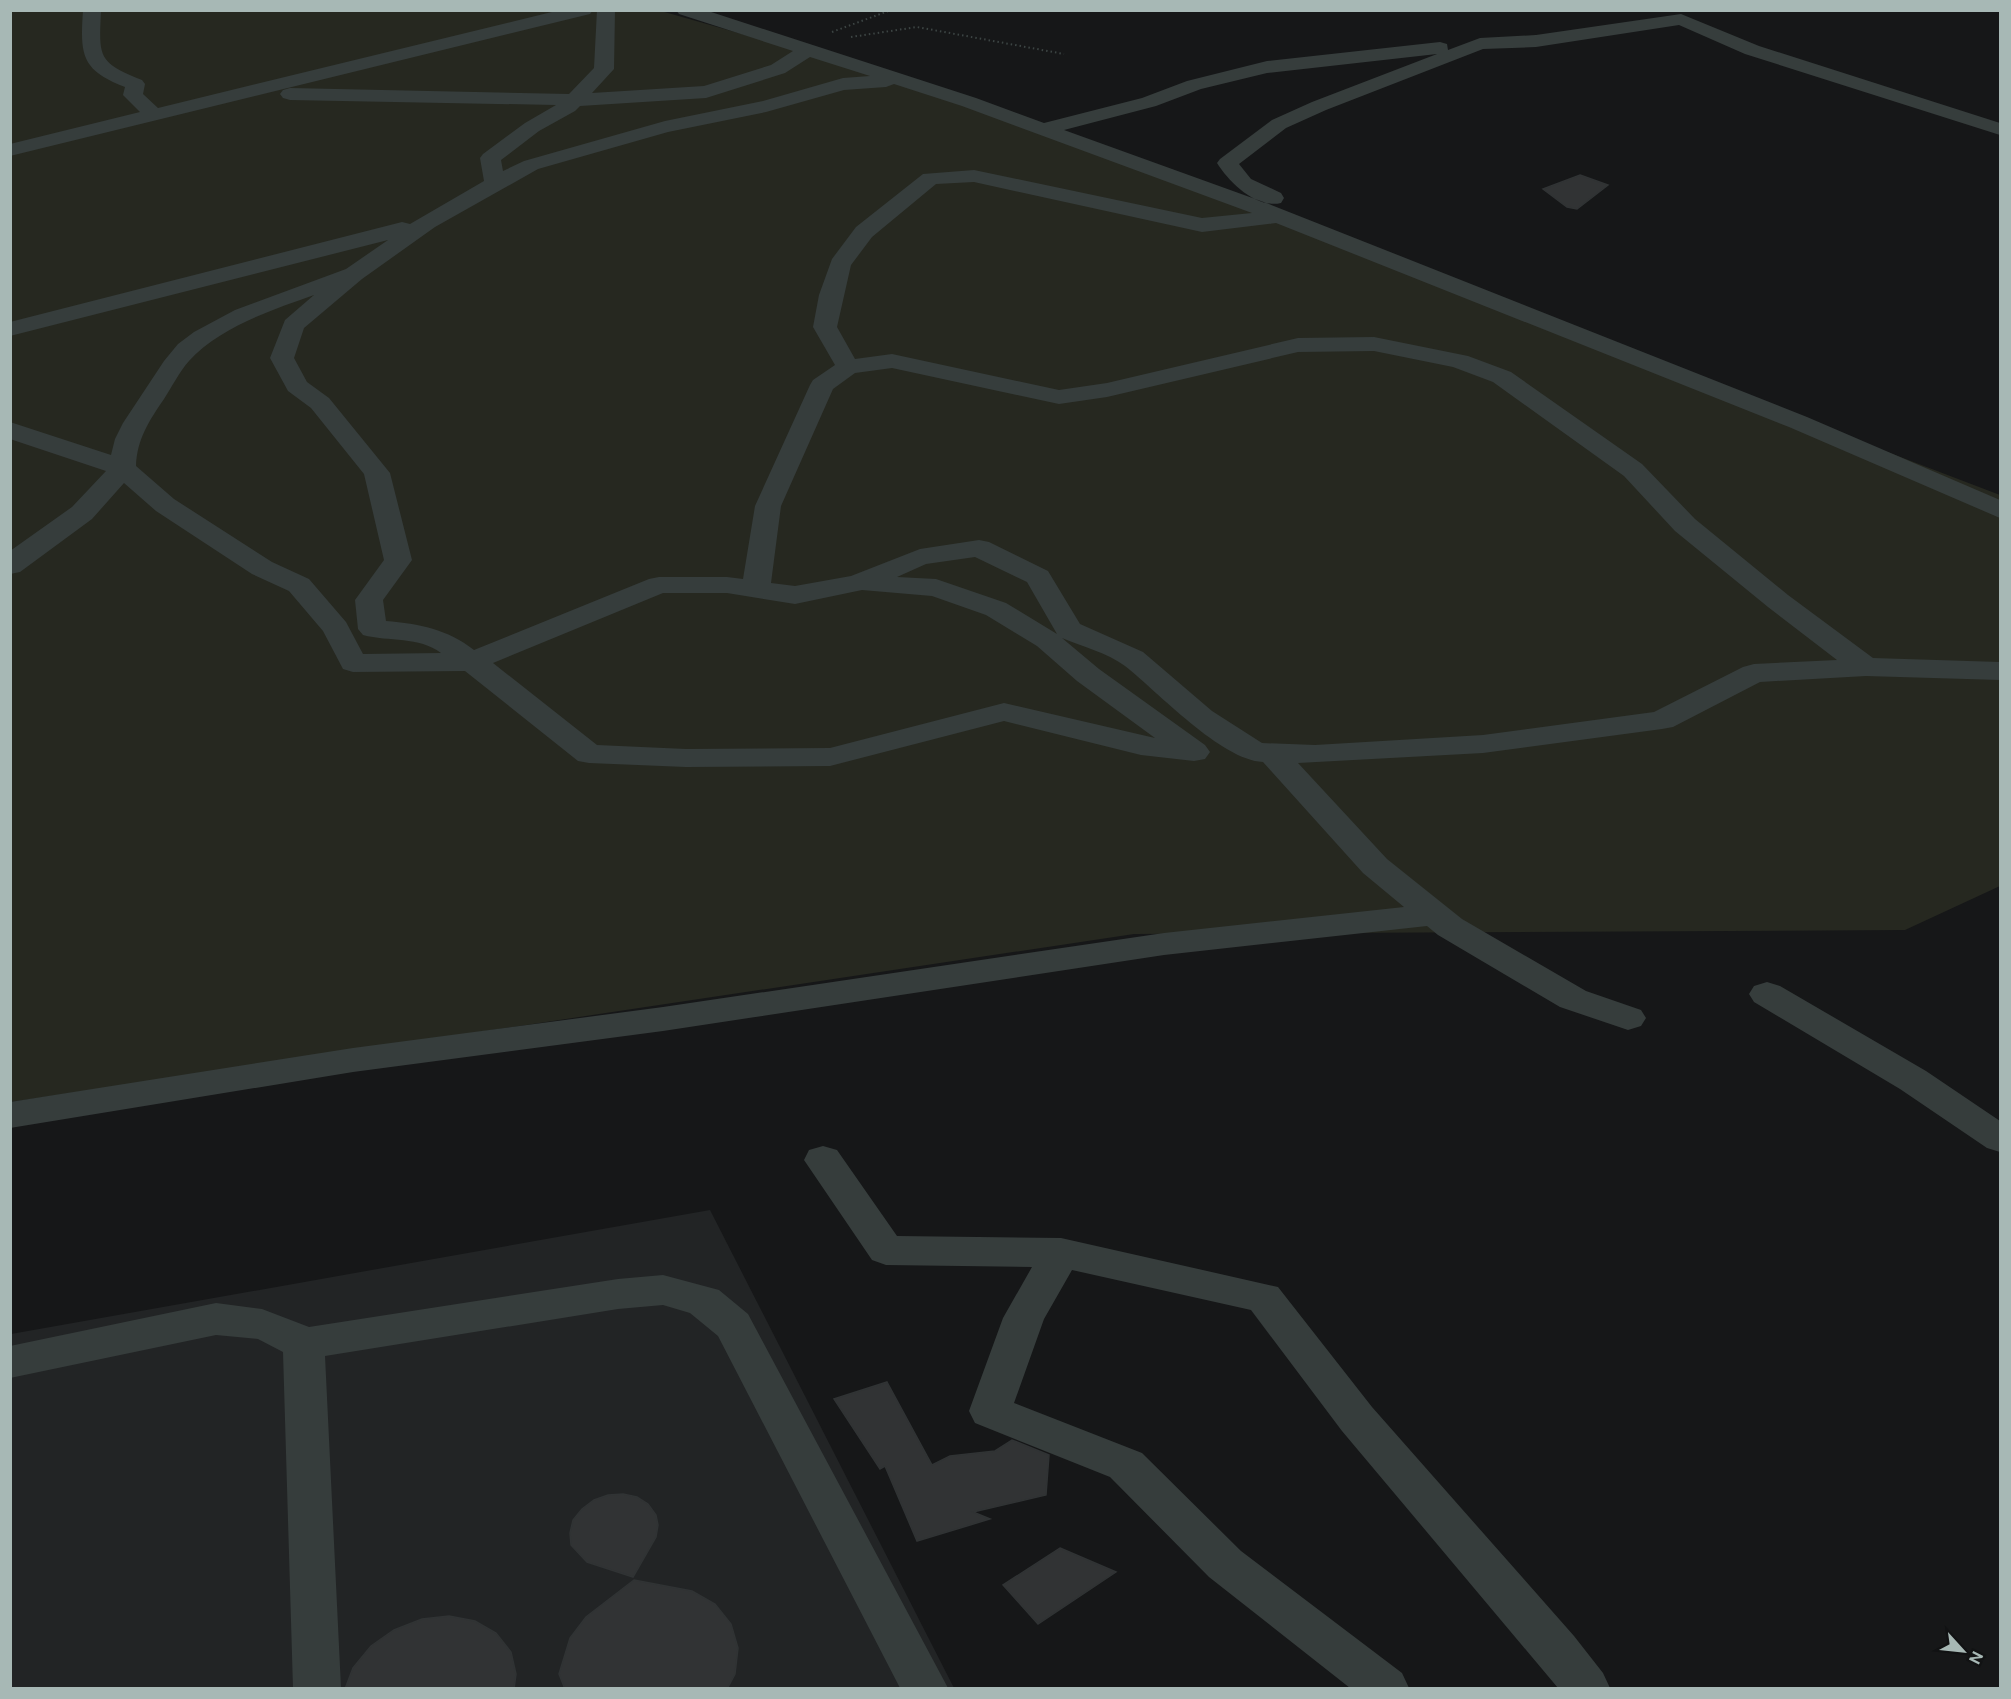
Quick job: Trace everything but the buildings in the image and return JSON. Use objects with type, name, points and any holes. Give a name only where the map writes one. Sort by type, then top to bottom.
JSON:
[{"type":"street","points":[[92,10],[90,40],[93,59],[108,74],[135,84],[133,95],[154,115]]},
{"type":"street","points":[[10,150],[584,10]]},
{"type":"street","points":[[495,183],[490,158],[532,127],[568,107],[603,69],[606,10]]},
{"type":"street","points":[[685,10],[903,80],[1044,129],[1280,217],[1798,422],[2001,510]]},
{"type":"street","points":[[1044,129],[1149,102],[1194,85],[1267,66],[1546,39],[1681,19],[1752,50],[2001,129]]},
{"type":"street","points":[[1307,228],[1294,208],[1244,183],[1227,164],[1279,124],[1319,106],[1480,44]]},
{"type":"street","points":[[246,93],[566,100],[706,92],[778,69],[803,48]]},
{"type":"street","points":[[903,80],[843,84],[766,106],[665,127],[531,165],[427,222],[354,274],[293,325],[282,358],[297,386],[320,403],[377,473],[398,560],[369,600],[373,629],[412,633],[445,642],[532,707],[589,754],[686,758],[830,757],[1004,712],[1064,725],[1141,746],[1194,752],[1315,754],[1483,744],[1662,720],[1754,673],[1866,667],[2001,671]]},
{"type":"street","points":[[848,367],[825,327],[840,264],[864,232],[930,178],[974,176],[1202,225],[1280,217]]},
{"type":"street","points":[[10,329],[150,292],[266,267],[427,222]]},
{"type":"street","points":[[10,566],[82,513],[123,468],[123,448],[138,417],[185,351],[200,339],[248,314],[354,274]]},
{"type":"street","points":[[756,589],[768,506],[822,386],[848,367],[892,361],[1059,397],[1107,390],[1298,345],[1374,344],[1459,362],[1502,377],[1633,470],[1684,525],[1778,601],[1866,667]]},
{"type":"street","points":[[10,430],[123,468],[165,505],[262,568],[299,585],[336,628],[353,663],[471,662],[659,585],[727,585],[795,595],[858,583],[920,557],[979,549],[1038,577],[1069,630],[1132,658],[1201,717],[1255,752],[1272,753],[1375,866],[1450,927],[1573,999],[1628,1018]]},
{"type":"street","points":[[858,583],[936,588],[996,609],[1047,640],[1088,675],[1194,752]]},
{"type":"street","points":[[10,1115],[353,1060],[675,1017],[1164,944],[1435,914]]},
{"type":"street","points":[[1767,994],[1913,1080],[2001,1139]]},
{"type":"street","points":[[823,1160],[886,1250],[1061,1252],[1264,1299],[1357,1419],[1557,1650],[1586,1689]]},
{"type":"street","points":[[1061,1252],[1024,1318],[990,1411],[1126,1465],[1225,1564],[1385,1689]]},
{"type":"street","points":[[10,1362],[216,1319],[258,1322],[274,1327],[304,1344],[618,1294],[663,1290],[704,1301],[733,1325],[924,1689]]},
{"type":"street","points":[[304,1344],[317,1689]]},
{"type":"path","points":[[803,48],[891,10]]},
{"type":"path","points":[[803,48],[917,27],[1064,54]]},
{"type":"shaded area","points":[[11,11],[661,11],[903,80],[1196,188],[2000,495],[2000,886],[1905,930],[1134,934],[11,1102]]},
{"type":"shaded area","points":[[710,1210],[954,1688],[11,1688],[11,1334]]}]
